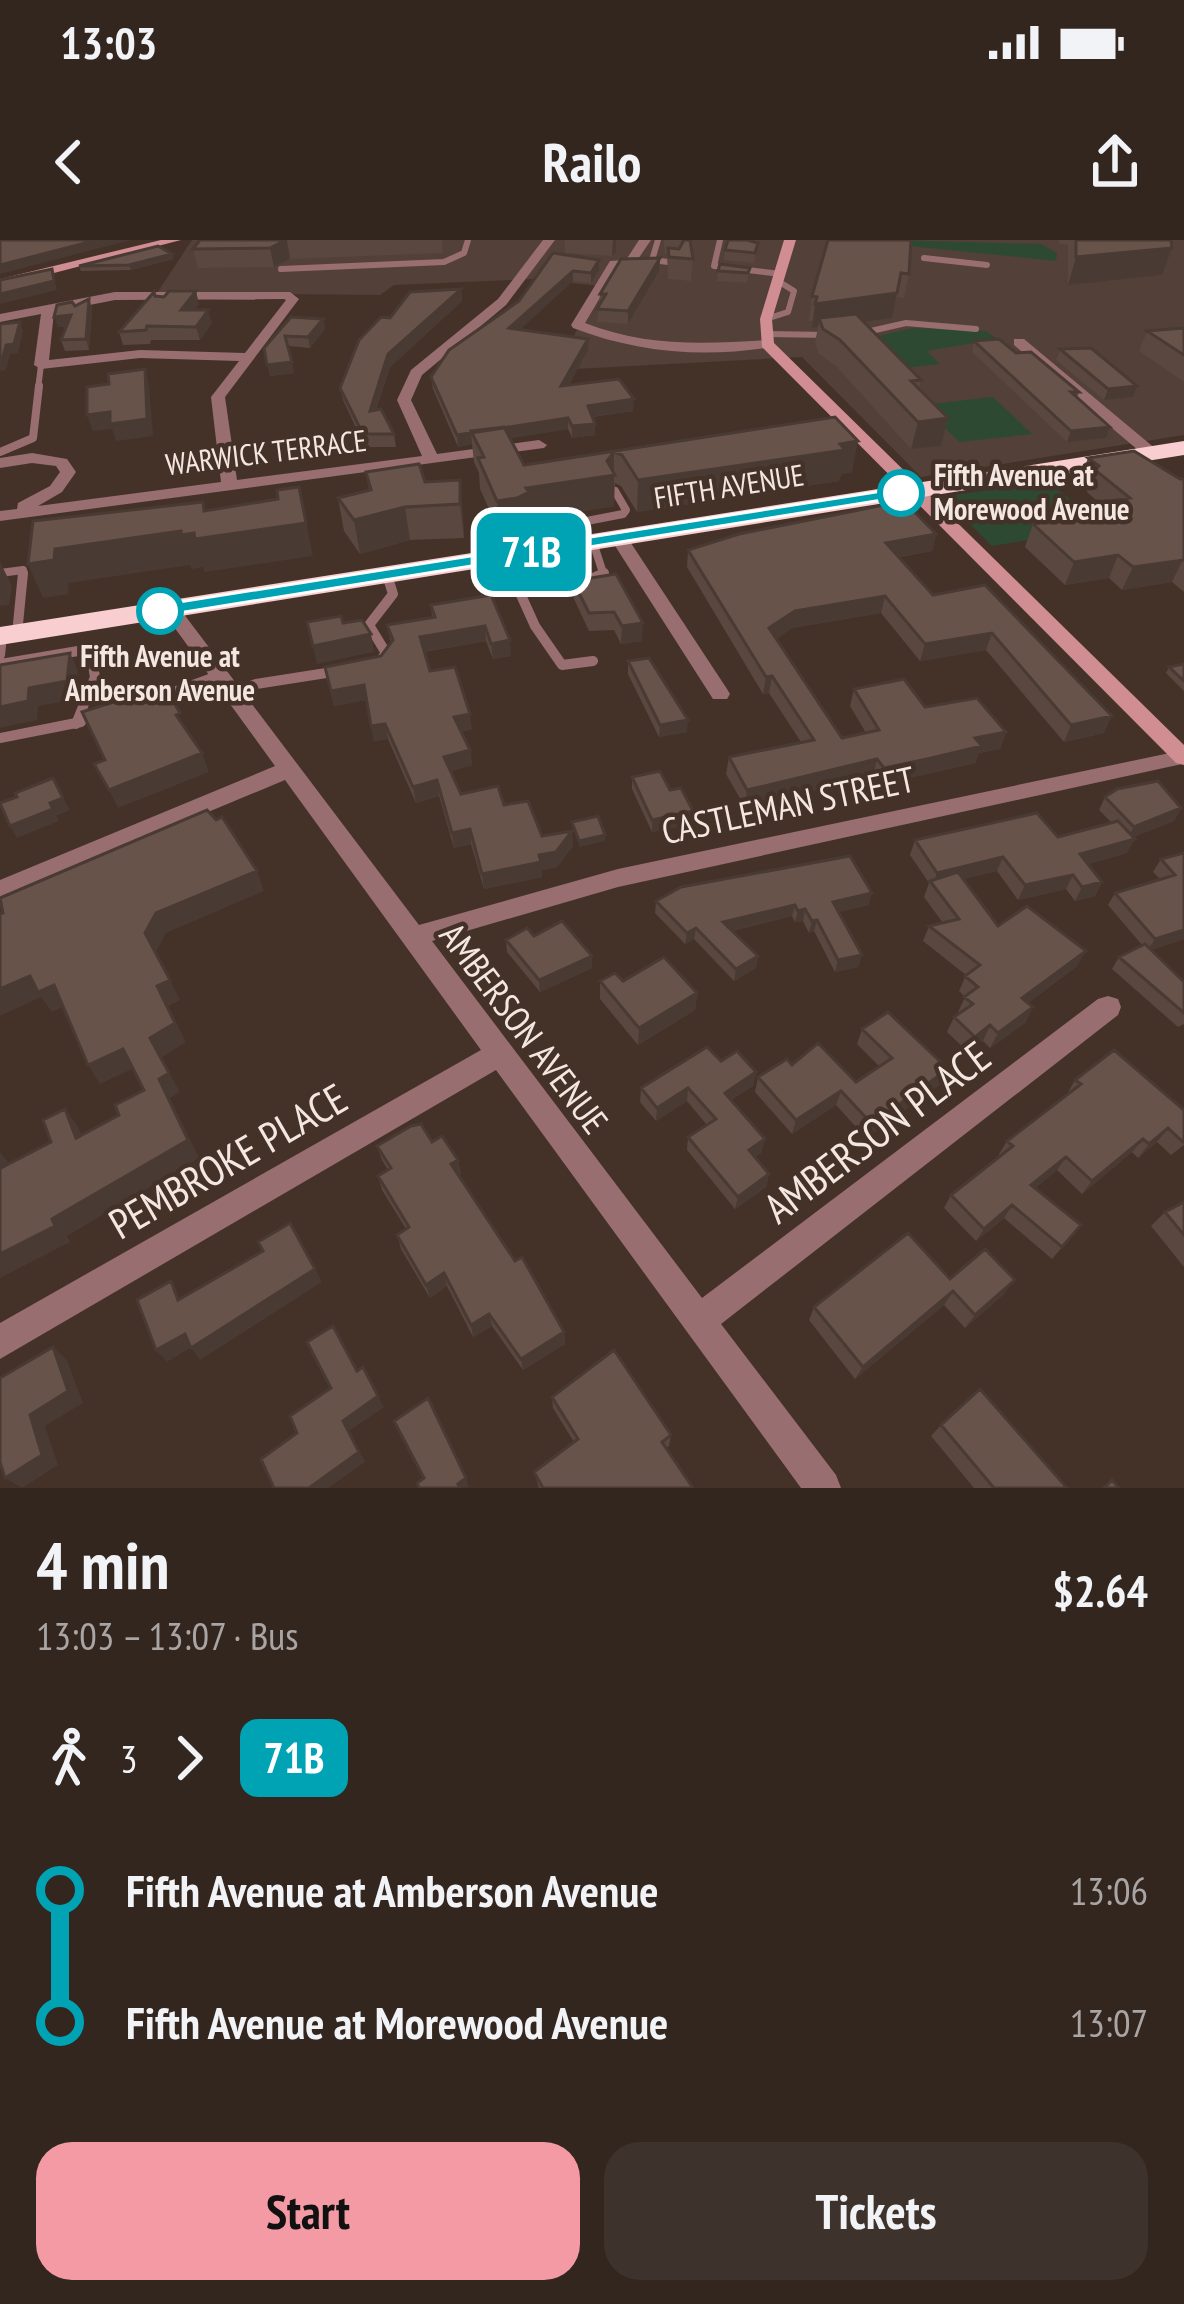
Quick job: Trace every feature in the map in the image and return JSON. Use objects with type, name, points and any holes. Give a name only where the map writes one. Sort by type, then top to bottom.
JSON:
[{"type":"highway","name":"FIFTH AVENUE","points":[[5,640],[170,609],[1184,448]]},
{"type":"main road","points":[[0,283],[175,240]]},
{"type":"main road","points":[[790,240],[766,332],[914,491],[1183,758]]},
{"type":"street","points":[[432,460],[404,400],[416,373],[502,302],[549,240]]},
{"type":"street","points":[[645,240],[630,263],[614,264],[578,325],[622,344],[667,350],[766,332]]},
{"type":"street","points":[[0,318],[157,293],[293,299],[218,397],[229,484]]},
{"type":"street","points":[[44,308],[48,313],[41,365],[140,354],[248,357]]},
{"type":"street","points":[[1019,342],[1151,453]]},
{"type":"street","name":"WARWICK TERRACE","points":[[3,516],[539,445]]},
{"type":"street","points":[[0,463],[43,459],[61,463],[68,472],[56,489],[3,516]]},
{"type":"street","points":[[606,540],[720,694]]},
{"type":"street","name":"AMBERSON AVENUE","points":[[170,609],[823,1488]]},
{"type":"street","name":"CASTLEMAN STREET","points":[[412,937],[618,878],[1183,758]]},
{"type":"street","points":[[0,890],[286,770]]},
{"type":"street","name":"AMBERSON PLACE","points":[[698,1322],[1108,1007]]},
{"type":"street","name":"PEMBROKE PLACE","points":[[0,1342],[499,1054]]},
{"type":"lane","points":[[281,269],[444,262],[464,253],[467,240]]},
{"type":"lane","points":[[658,240],[652,260],[676,263]]},
{"type":"lane","points":[[720,240],[714,266],[779,278]]},
{"type":"lane","points":[[923,258],[987,265]]},
{"type":"lane","points":[[598,263],[614,264]]},
{"type":"lane","points":[[854,333],[906,323],[976,329]]},
{"type":"lane","points":[[766,332],[838,335]]},
{"type":"lane","points":[[0,452],[34,438],[41,365]]},
{"type":"lane","points":[[593,661],[562,664],[517,589],[516,554],[530,532],[623,514],[626,510],[615,491]]},
{"type":"lane","points":[[517,589],[549,591],[589,585],[604,575],[606,540]]},
{"type":"lane","points":[[0,573],[22,570],[5,640]]},
{"type":"lane","points":[[377,664],[386,653],[369,625],[393,594],[387,575]]},
{"type":"lane","points":[[0,664],[90,649],[96,656],[97,674],[76,724]]},
{"type":"lane","points":[[139,705],[224,685],[356,668]]},
{"type":"lane","points":[[0,738],[102,718]]},
{"type":"shaded area","points":[[192,240],[1184,240],[1184,435],[921,477],[802,357],[556,370],[600,286],[532,279],[394,285],[380,295],[157,293]]},
{"type":"green space","points":[[892,240],[1041,244],[1057,253],[1056,261],[891,244]]},
{"type":"green space","points":[[913,328],[986,331],[997,339],[927,351],[940,364],[904,368],[878,336]]},
{"type":"green space","points":[[993,397],[1032,434],[959,442],[922,405]]},
{"type":"green space","points":[[1046,481],[1093,516],[1040,538],[992,546],[943,497]]},
{"type":"building","points":[[0,240],[97,240],[0,265]]},
{"type":"building","points":[[200,240],[286,240],[270,248],[193,249]]},
{"type":"building","points":[[684,240],[690,240],[693,259],[669,257],[668,248],[679,249]]},
{"type":"building","points":[[728,240],[758,243],[755,253],[725,250]]},
{"type":"building","points":[[828,240],[911,240],[909,274],[901,273],[897,293],[815,304],[817,297],[812,296]]},
{"type":"building","points":[[1076,240],[1171,240],[1172,248],[1076,257]]},
{"type":"building","points":[[158,246],[172,254],[129,265],[79,266]]},
{"type":"building","points":[[553,253],[599,260],[591,273],[573,271],[509,328],[588,339],[561,386],[619,379],[634,399],[588,406],[595,424],[572,426],[568,418],[457,435],[431,377],[449,350],[519,301]]},
{"type":"building","points":[[660,258],[628,311],[597,309],[606,294],[600,294],[621,259]]},
{"type":"building","points":[[720,264],[750,268],[748,273],[718,271]]},
{"type":"building","points":[[52,269],[54,281],[0,294],[0,280]]},
{"type":"building","points":[[461,289],[388,354],[370,411],[381,409],[394,434],[363,434],[340,388],[359,340],[381,317],[390,318],[410,292]]},
{"type":"building","points":[[169,291],[196,291],[181,310],[208,310],[196,327],[147,326],[146,330],[119,332],[154,292],[164,297]]},
{"type":"building","points":[[89,299],[86,339],[61,340],[71,315],[54,317],[57,305],[72,302],[75,306]]},
{"type":"building","points":[[856,314],[921,380],[911,381],[948,418],[918,422],[840,340],[823,329],[819,318]]},
{"type":"building","points":[[291,317],[323,319],[308,337],[285,336],[292,362],[267,365],[264,348]]},
{"type":"building","points":[[20,322],[14,344],[6,345],[0,361],[0,324]]},
{"type":"building","points":[[1184,328],[1184,355],[1147,331]]},
{"type":"building","points":[[999,339],[1016,353],[1031,352],[1079,392],[1071,392],[1110,427],[1071,431],[974,341]]},
{"type":"building","points":[[1091,348],[1137,386],[1108,389],[1060,349]]},
{"type":"building","points":[[145,369],[147,419],[110,424],[110,412],[87,415],[87,387],[109,384],[108,374]]},
{"type":"building","points":[[835,417],[858,441],[840,444],[845,450],[638,480],[622,455],[614,452],[607,461],[615,475],[526,488],[529,492],[517,498],[497,501],[471,431],[504,427],[524,465]]},
{"type":"building","points":[[1134,451],[1184,479],[1184,560],[1133,567],[1118,555],[1074,562],[1033,524],[1108,510],[1099,503],[1130,498],[1095,470],[1099,466],[1088,458]]},
{"type":"building","points":[[419,464],[425,482],[460,480],[460,504],[405,507],[354,520],[338,498],[371,490],[366,472]]},
{"type":"building","points":[[299,487],[306,523],[195,539],[194,533],[181,535],[181,531],[55,549],[54,560],[28,564],[33,521],[203,502],[204,511],[278,499],[277,490]]},
{"type":"building","points":[[904,501],[936,534],[886,543],[933,595],[985,585],[1112,716],[1071,725],[992,633],[925,644],[885,596],[795,611],[769,628],[842,738],[879,730],[854,689],[904,679],[925,707],[977,698],[1006,732],[975,738],[982,746],[927,759],[884,768],[877,759],[747,790],[729,757],[814,740],[772,676],[766,677],[688,550],[739,534]]},
{"type":"building","points":[[616,574],[643,623],[622,626],[614,612],[589,613],[573,581]]},
{"type":"building","points":[[491,595],[510,640],[491,644],[485,626],[420,637],[430,671],[455,667],[470,714],[454,717],[470,750],[444,757],[461,794],[498,786],[504,805],[528,801],[542,836],[572,831],[556,852],[539,855],[541,862],[482,874],[470,829],[452,833],[437,780],[413,787],[385,724],[371,726],[364,685],[331,691],[325,667],[381,656],[393,640],[387,625],[435,617],[431,605]]},
{"type":"building","points":[[341,616],[343,623],[362,620],[371,634],[313,646],[307,622]]},
{"type":"building","points":[[70,653],[67,681],[29,688],[28,701],[0,707],[0,665]]},
{"type":"building","points":[[649,658],[688,720],[660,725],[628,661]]},
{"type":"building","points":[[1184,664],[1184,681],[1169,667]]},
{"type":"building","points":[[160,687],[170,696],[180,713],[176,715],[202,753],[109,790],[94,764],[105,760],[82,712]]},
{"type":"building","points":[[660,771],[670,790],[681,788],[693,811],[652,820],[632,777]]},
{"type":"building","points":[[53,778],[63,798],[50,803],[53,809],[10,826],[0,803]]},
{"type":"building","points":[[1158,781],[1181,808],[1134,827],[1105,797],[1117,789]]},
{"type":"building","points":[[207,810],[216,820],[222,817],[257,871],[156,913],[145,933],[170,980],[157,986],[175,1023],[150,1038],[169,1073],[159,1079],[188,1140],[52,1219],[55,1226],[0,1254],[0,1166],[51,1142],[43,1120],[65,1109],[76,1138],[119,1115],[115,1105],[144,1090],[123,1049],[88,1065],[54,985],[38,992],[30,976],[0,989],[0,898]]},
{"type":"building","points":[[1037,813],[1058,837],[1118,821],[1135,839],[1080,854],[1102,882],[1082,887],[1073,875],[1025,885],[1003,857],[937,873],[915,840]]},
{"type":"building","points":[[598,816],[605,835],[579,841],[572,822]]},
{"type":"building","points":[[1184,853],[1184,930],[1155,939],[1115,893],[1175,875],[1161,859]]},
{"type":"building","points":[[850,856],[872,893],[833,902],[862,955],[838,960],[817,920],[812,921],[805,909],[798,911],[795,905],[723,922],[758,956],[736,969],[696,928],[687,933],[656,901],[681,887]]},
{"type":"building","points":[[958,872],[998,926],[1027,906],[1086,951],[1022,998],[1033,1007],[998,1033],[990,1025],[975,1037],[954,1017],[973,1004],[964,997],[978,987],[965,976],[980,965],[929,926],[959,919],[930,881]]},
{"type":"building","points":[[562,921],[592,956],[539,980],[506,940],[527,928],[534,936]]},
{"type":"building","points":[[1145,944],[1184,982],[1184,1013],[1119,957]]},
{"type":"building","points":[[664,957],[697,993],[639,1028],[600,981],[615,973],[623,981]]},
{"type":"building","points":[[888,1012],[948,1069],[872,1124],[841,1091],[796,1120],[758,1077],[787,1059],[792,1065],[818,1043],[856,1082],[892,1058],[862,1029]]},
{"type":"building","points":[[707,1047],[721,1061],[737,1051],[756,1072],[725,1093],[765,1139],[749,1150],[769,1174],[738,1197],[688,1137],[716,1119],[688,1088],[657,1108],[641,1088]]},
{"type":"building","points":[[1114,1050],[1184,1110],[1184,1141],[1168,1128],[1149,1144],[1143,1139],[1092,1181],[1066,1157],[1031,1185],[1081,1225],[1062,1247],[1012,1205],[984,1229],[951,1195],[1013,1146],[1007,1141],[1081,1084],[1075,1080]]},
{"type":"building","points":[[421,1124],[432,1142],[442,1136],[458,1160],[451,1164],[515,1261],[522,1257],[564,1332],[521,1359],[489,1314],[471,1325],[444,1273],[426,1285],[397,1235],[409,1227],[378,1176],[391,1168],[377,1146]]},
{"type":"building","points":[[1184,1202],[1184,1235],[1165,1212]]},
{"type":"building","points":[[290,1223],[315,1269],[191,1348],[185,1334],[156,1350],[137,1300],[171,1281],[178,1300],[263,1251],[258,1242]]},
{"type":"building","points":[[908,1233],[950,1279],[985,1249],[1015,1280],[975,1315],[953,1291],[863,1367],[814,1307]]},
{"type":"building","points":[[333,1326],[357,1371],[363,1367],[378,1396],[343,1421],[359,1452],[309,1488],[274,1488],[261,1459],[297,1433],[290,1416],[331,1388],[307,1342]]},
{"type":"building","points":[[53,1347],[68,1391],[30,1415],[42,1455],[5,1478],[0,1462],[0,1378]]},
{"type":"building","points":[[614,1350],[671,1435],[662,1442],[693,1488],[543,1488],[534,1472],[578,1439],[552,1397]]},
{"type":"building","points":[[980,1389],[1067,1488],[994,1488],[941,1425]]},
{"type":"building","points":[[428,1398],[466,1478],[458,1484],[460,1488],[419,1488],[417,1483],[424,1478],[394,1421]]},
{"type":"bus line","name":"71B","points":[[160,611],[901,493]]},
{"type":"place","name":"Fifth Avenue at Morewood Avenue","points":[[901,493]]},
{"type":"place","name":"Fifth Avenue at Amberson Avenue","points":[[160,611]]}]
